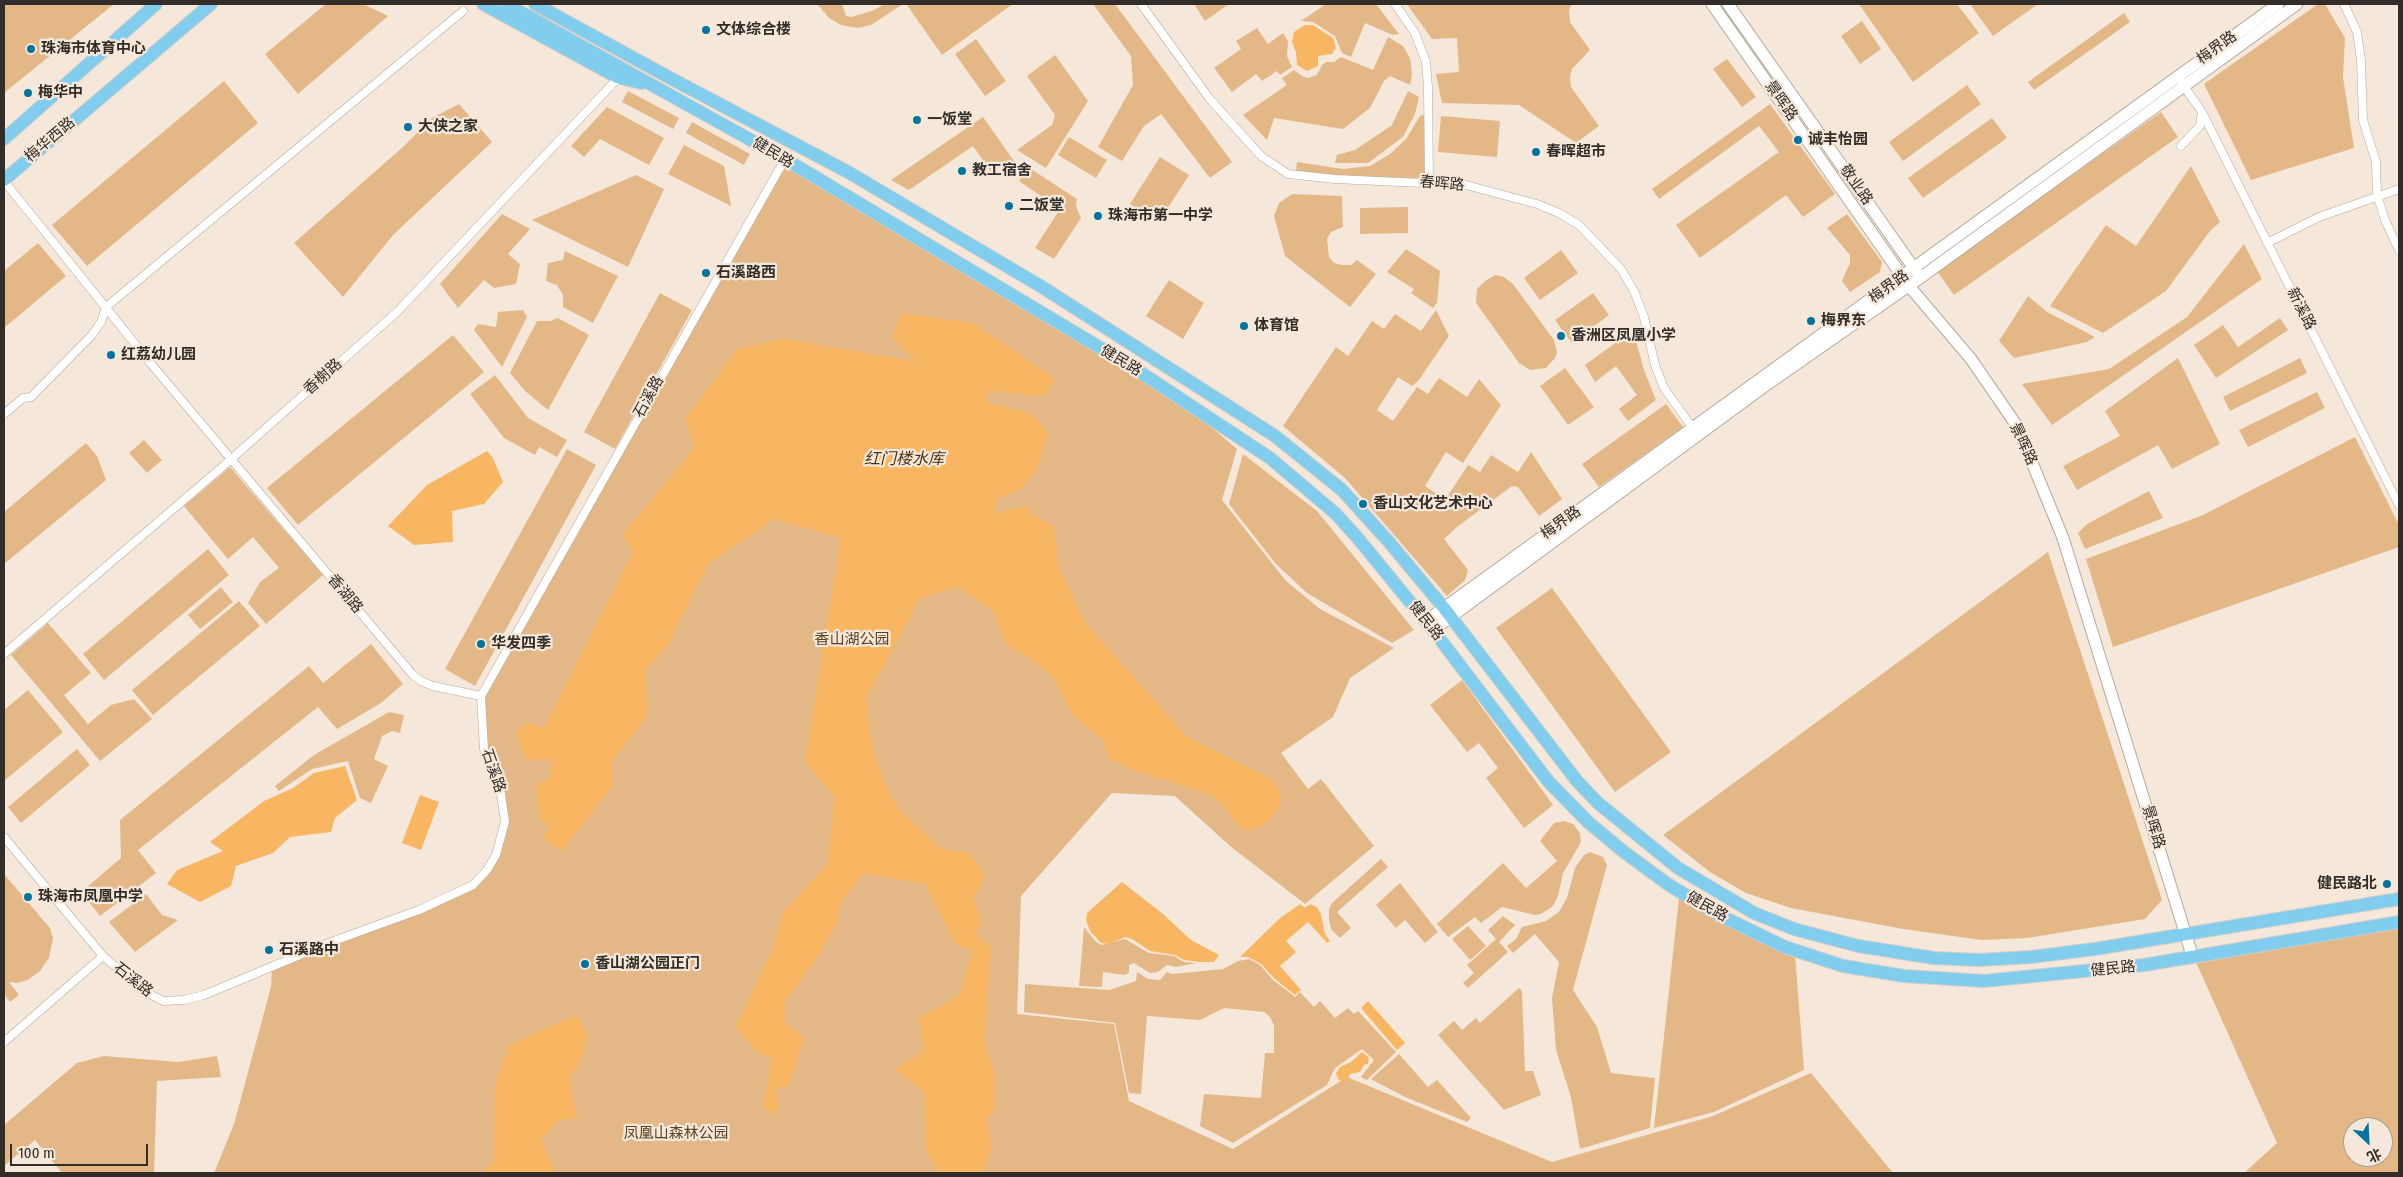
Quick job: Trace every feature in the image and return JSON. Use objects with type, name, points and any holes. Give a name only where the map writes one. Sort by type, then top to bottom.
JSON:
[{"type":"main road","name":"梅华西路","points":[[4,139],[156,4]]},
{"type":"main road","name":"梅华西路","points":[[4,181],[211,4]]},
{"type":"main road","points":[[483,4],[619,77],[657,87]]},
{"type":"main road","name":"健民路","points":[[506,4],[785,159],[1134,368],[1270,458],[1335,513],[1430,625],[1548,781],[1588,822],[1668,885],[1717,914],[1785,947],[1843,966],[1904,976],[1984,981],[2144,965],[2399,922]]},
{"type":"main road","name":"健民路","points":[[535,4],[848,172],[1042,287],[1267,430],[1342,490],[1448,612],[1577,781],[1598,803],[1678,868],[1754,913],[1794,929],[1858,946],[1934,958],[1979,960],[2095,950],[2185,933],[2399,899]]},
{"type":"main road","points":[[546,4],[640,58],[670,78]]},
{"type":"main road","name":"景晖路","points":[[1712,4],[1906,281],[1971,359],[2016,426],[2063,538],[2192,956]]},
{"type":"main road","name":"敬业路","points":[[1728,4],[1917,274]]},
{"type":"main road","name":"梅界路","points":[[1448,612],[1692,427],[1917,274],[2181,82],[2278,4]]},
{"type":"main road","points":[[2181,82],[2297,4]]},
{"type":"main road","points":[[1430,625],[1762,388],[1906,281]]},
{"type":"street","name":"春晖路","points":[[1141,4],[1209,98],[1261,156],[1288,174],[1336,179],[1466,185],[1537,204],[1559,213],[1579,225],[1621,269],[1634,291],[1644,317],[1655,366],[1664,388],[1692,427]]},
{"type":"street","points":[[1395,4],[1420,41],[1426,62],[1429,182]]},
{"type":"street","points":[[2344,4],[2357,32],[2361,60],[2364,120],[2376,162],[2377,195],[2385,220],[2399,250]]},
{"type":"street","points":[[4,414],[23,398],[31,397],[92,335],[101,322],[106,308],[463,11]]},
{"type":"street","name":"香榭路","points":[[4,654],[231,459],[398,311],[619,77]]},
{"type":"street","name":"新溪路","points":[[2181,82],[2202,112],[2399,505]]},
{"type":"street","points":[[2181,146],[2200,126],[2202,112]]},
{"type":"street","name":"石溪路","points":[[4,1042],[103,956],[156,999],[168,1001],[184,1000],[204,995],[331,942],[419,910],[474,884],[487,870],[496,855],[505,822],[501,794],[484,749],[481,696],[785,159]]},
{"type":"street","name":"香湖路","points":[[4,181],[106,308],[412,674],[421,681],[433,686],[481,696]]},
{"type":"street","points":[[2268,243],[2319,217],[2399,188]]},
{"type":"street","points":[[4,837],[103,956]]},
{"type":"green space","name":"珠海市体育中心","points":[[4,4],[114,4],[4,93]]},
{"type":"green space","points":[[326,4],[363,4],[388,16],[298,94],[265,54]]},
{"type":"green space","points":[[842,4],[846,16],[851,17],[872,11],[885,4],[903,4],[871,25],[858,28],[841,25],[829,18],[818,5]]},
{"type":"green space","points":[[1013,4],[942,55],[907,5]]},
{"type":"green space","points":[[1093,4],[1115,4],[1232,162],[1210,178],[1161,114],[1144,126],[1122,161],[1098,147],[1133,85],[1131,56]]},
{"type":"green space","points":[[1194,4],[1229,4],[1205,21]]},
{"type":"green space","points":[[1326,4],[1376,4],[1399,34],[1393,35],[1365,23],[1351,57],[1342,53],[1335,36],[1313,22],[1301,21]]},
{"type":"green space","points":[[1407,4],[1572,4],[1569,10],[1570,22],[1590,50],[1572,69],[1570,77],[1571,87],[1599,126],[1576,143],[1519,105],[1442,103],[1436,74],[1459,72],[1457,38],[1432,39]]},
{"type":"green space","points":[[1859,4],[1957,4],[1979,33],[1913,82]]},
{"type":"green space","points":[[1970,4],[2038,4],[1993,36]]},
{"type":"green space","points":[[2318,4],[2325,4],[2345,38],[2343,77],[2354,148],[2251,180],[2204,84]]},
{"type":"green space","points":[[2124,13],[2130,22],[2034,90],[2028,82]]},
{"type":"green space","points":[[1862,21],[1881,49],[1860,64],[1841,36]]},
{"type":"green space","points":[[1257,28],[1268,44],[1283,33],[1288,41],[1287,56],[1292,67],[1280,75],[1277,71],[1262,81],[1256,74],[1232,92],[1214,68],[1241,49],[1236,41]]},
{"type":"green space","points":[[1388,37],[1403,46],[1410,58],[1412,74],[1410,85],[1390,76],[1384,81],[1370,108],[1343,129],[1274,118],[1267,140],[1243,115],[1287,85],[1282,78],[1294,70],[1308,78],[1317,75],[1322,65],[1326,62],[1334,62],[1341,57],[1373,70]]},
{"type":"green space","points":[[976,39],[1006,81],[985,96],[955,54]]},
{"type":"green space","points":[[1055,55],[1088,101],[1046,168],[1017,150],[1052,125],[1055,115],[1027,76]]},
{"type":"green space","points":[[1727,59],[1756,97],[1742,107],[1713,69]]},
{"type":"green space","points":[[224,81],[258,123],[87,266],[52,225]]},
{"type":"green space","points":[[1967,85],[1981,104],[1903,161],[1889,142]]},
{"type":"green space","points":[[628,91],[679,118],[673,129],[622,102]]},
{"type":"green space","points":[[1408,91],[1419,97],[1415,114],[1403,137],[1368,163],[1335,163],[1337,155],[1355,150],[1392,125]]},
{"type":"green space","points":[[459,104],[492,142],[393,235],[343,297],[294,243],[404,146],[432,118]]},
{"type":"green space","points":[[1770,104],[1835,194],[1803,217],[1786,195],[1700,258],[1676,225],[1779,152],[1759,126],[1659,199],[1652,189]]},
{"type":"green space","points":[[607,107],[664,138],[649,165],[600,139],[584,157],[571,146]]},
{"type":"green space","points":[[2161,112],[2178,137],[1954,295],[1937,271]]},
{"type":"green space","points":[[1424,115],[1425,178],[1338,177],[1296,171],[1297,162],[1343,169],[1370,166],[1390,154],[1406,139],[1420,116]]},
{"type":"green space","points":[[1441,116],[1500,121],[1497,157],[1438,152]]},
{"type":"green space","points":[[983,117],[1014,161],[1006,167],[1002,165],[992,173],[973,146],[909,190],[891,180]]},
{"type":"green space","points":[[1992,118],[2007,138],[1923,198],[1908,178]]},
{"type":"green space","points":[[692,122],[750,154],[744,165],[686,133]]},
{"type":"green space","points":[[1069,137],[1107,160],[1096,178],[1058,155]]},
{"type":"green space","points":[[684,145],[724,166],[731,206],[668,174]]},
{"type":"green space","points":[[1160,157],[1189,175],[1159,222],[1130,204]]},
{"type":"green space","name":"香山湖公园","points":[[785,159],[1169,391],[1237,449],[1222,500],[1286,581],[1320,609],[1394,648],[1350,678],[1333,717],[1281,753],[1308,789],[1321,779],[1374,846],[1305,904],[1230,846],[1175,796],[1112,793],[1021,896],[1017,1014],[1114,1024],[1129,1101],[1233,1149],[1347,1077],[1552,1162],[1713,1116],[1811,1073],[1893,1173],[214,1173],[234,1124],[271,987],[272,967],[465,890],[492,863],[505,813],[487,759],[481,696]]},
{"type":"green space","points":[[2191,166],[2220,222],[2210,231],[2166,291],[2103,333],[2050,306],[2106,225],[2136,246]]},
{"type":"green space","points":[[1028,167],[1077,199],[1076,206],[1081,218],[1054,259],[1035,248],[1060,209],[1019,181]]},
{"type":"green space","points":[[636,175],[664,189],[628,267],[532,220]]},
{"type":"green space","points":[[1292,194],[1342,196],[1343,227],[1331,232],[1327,239],[1329,257],[1334,263],[1342,265],[1351,265],[1357,260],[1376,274],[1350,307],[1285,256],[1274,216],[1279,203]]},
{"type":"green space","points":[[1408,207],[1408,233],[1360,234],[1360,208]]},
{"type":"green space","points":[[502,214],[530,229],[508,254],[520,264],[516,284],[494,288],[484,280],[458,308],[440,284]]},
{"type":"green space","points":[[1847,214],[1882,262],[1880,272],[1850,292],[1842,281],[1850,263],[1850,255],[1827,228]]},
{"type":"green space","points":[[38,243],[66,276],[4,328],[4,271]]},
{"type":"green space","points":[[2244,244],[2262,279],[2052,425],[2022,384],[2109,369],[2187,317]]},
{"type":"green space","points":[[1406,249],[1440,271],[1437,303],[1433,308],[1411,293],[1414,289],[1387,272]]},
{"type":"green space","points":[[1561,250],[1578,273],[1540,300],[1524,278]]},
{"type":"green space","points":[[565,251],[618,276],[593,323],[563,307],[563,295],[557,285],[546,281],[548,263],[563,260]]},
{"type":"green space","points":[[1495,275],[1504,277],[1513,284],[1554,340],[1557,352],[1555,358],[1546,368],[1530,370],[1519,363],[1476,303],[1477,289]]},
{"type":"green space","points":[[1169,280],[1204,303],[1183,339],[1146,316]]},
{"type":"green space","points":[[660,293],[692,310],[615,449],[584,432]]},
{"type":"green space","points":[[1593,293],[1609,315],[1572,343],[1555,320]]},
{"type":"green space","points":[[2028,296],[2047,312],[2095,337],[2087,342],[2014,358],[1999,341]]},
{"type":"green space","points":[[523,310],[527,317],[502,367],[474,330],[478,324],[496,327],[498,312]]},
{"type":"green space","points":[[1436,310],[1449,336],[1418,381],[1412,386],[1398,377],[1377,410],[1393,421],[1417,387],[1428,394],[1439,378],[1467,397],[1479,379],[1501,405],[1463,463],[1446,452],[1425,486],[1445,500],[1468,465],[1480,472],[1491,455],[1518,472],[1531,452],[1562,499],[1539,516],[1518,487],[1512,486],[1457,527],[1444,539],[1468,570],[1465,580],[1447,596],[1345,478],[1283,426],[1336,347],[1348,356],[1372,321],[1384,329],[1395,314],[1421,331]]},
{"type":"green space","points":[[558,318],[589,335],[548,410],[525,391],[510,373],[537,321],[550,321]]},
{"type":"green space","points":[[2280,318],[2288,330],[2216,378],[2194,345],[2223,325],[2238,347]]},
{"type":"green space","points":[[1633,330],[1644,370],[1656,400],[1628,421],[1619,409],[1637,395],[1616,366],[1595,382],[1585,365]]},
{"type":"green space","points":[[453,335],[484,372],[298,525],[267,488]]},
{"type":"green space","points":[[2178,358],[2220,444],[2172,469],[2158,445],[2077,490],[2063,466],[2120,436],[2105,411]]},
{"type":"green space","points":[[2300,358],[2307,373],[2230,411],[2223,397]]},
{"type":"green space","points":[[1565,368],[1594,407],[1568,425],[1540,386]]},
{"type":"green space","points":[[495,375],[528,418],[567,440],[557,457],[539,447],[535,455],[504,438],[470,394]]},
{"type":"green space","points":[[2317,392],[2325,408],[2248,447],[2239,430]]},
{"type":"green space","points":[[1666,404],[1683,427],[1599,487],[1582,464]]},
{"type":"green space","points":[[2355,437],[2399,525],[2399,547],[2113,647],[2086,559],[2203,515]]},
{"type":"green space","points":[[144,440],[162,460],[147,473],[129,453]]},
{"type":"green space","points":[[86,443],[97,456],[106,480],[4,564],[4,512]]},
{"type":"green space","points":[[567,449],[596,465],[475,686],[445,669]]},
{"type":"green space","points":[[1243,454],[1317,511],[1414,630],[1392,643],[1307,593],[1276,564],[1229,504]]},
{"type":"green space","points":[[230,467],[323,575],[266,624],[248,603],[260,582],[279,568],[253,537],[228,559],[184,506]]},
{"type":"green space","points":[[2149,491],[2163,518],[2085,549],[2078,533],[2087,524]]},
{"type":"green space","points":[[208,549],[229,575],[104,680],[83,654]]},
{"type":"green space","points":[[2048,552],[2162,900],[2145,919],[2027,938],[1982,940],[1903,929],[1791,908],[1746,893],[1710,872],[1663,835]]},
{"type":"green space","points":[[221,587],[233,602],[200,629],[188,615]]},
{"type":"green space","points":[[1552,588],[1671,752],[1615,792],[1496,628]]},
{"type":"green space","points":[[239,601],[260,626],[153,715],[132,690]]},
{"type":"green space","points":[[48,623],[91,673],[64,695],[88,724],[111,705],[134,699],[152,719],[100,761],[11,655]]},
{"type":"green space","points":[[371,644],[403,684],[381,703],[337,729],[318,707],[138,850],[156,873],[100,916],[81,892],[121,858],[120,820],[309,666],[323,683]]},
{"type":"green space","points":[[1462,680],[1553,805],[1524,828],[1486,778],[1498,768],[1479,743],[1467,752],[1430,705]]},
{"type":"green space","points":[[28,690],[63,732],[4,781],[4,710]]},
{"type":"green space","points":[[389,712],[404,715],[400,733],[392,731],[382,736],[374,759],[388,766],[371,803],[360,798],[348,761],[312,769],[279,791],[275,786],[314,755]]},
{"type":"green space","points":[[77,749],[90,765],[21,823],[8,807]]},
{"type":"green space","points":[[1564,821],[1573,824],[1580,833],[1581,842],[1563,873],[1558,896],[1553,906],[1541,914],[1535,915],[1502,907],[1481,923],[1475,917],[1448,937],[1437,924],[1503,863],[1526,888],[1557,861],[1540,841],[1554,823]]},
{"type":"green space","points":[[1590,852],[1603,857],[1607,865],[1573,990],[1597,1027],[1611,1073],[1655,1078],[1650,1128],[1580,1149],[1571,1097],[1556,1050],[1552,998],[1559,962],[1535,934],[1513,953],[1507,946],[1516,939],[1522,927],[1546,921],[1559,912],[1567,898],[1575,868],[1584,855]]},
{"type":"green space","points":[[1381,859],[1388,867],[1337,912],[1351,928],[1340,938],[1331,929],[1329,909],[1332,903]]},
{"type":"green space","points":[[4,874],[50,928],[53,938],[49,958],[40,971],[28,980],[17,983],[9,982],[19,995],[10,1002],[4,994]]},
{"type":"green space","points":[[1400,883],[1438,932],[1425,943],[1405,920],[1396,928],[1376,905]]},
{"type":"green space","points":[[146,894],[162,915],[178,920],[135,952],[109,922]]},
{"type":"green space","points":[[1679,898],[1795,955],[1804,1070],[1714,1112],[1654,1128]]},
{"type":"green space","points":[[1503,916],[1515,925],[1499,942],[1508,952],[1468,988],[1463,983],[1474,973],[1467,965],[1496,939],[1488,930]]},
{"type":"green space","points":[[1468,926],[1486,946],[1470,960],[1452,939]]},
{"type":"green space","points":[[2399,926],[2399,1173],[2244,1173],[2277,1143],[2195,960]]},
{"type":"green space","points":[[1084,927],[1096,942],[1102,945],[1125,939],[1149,953],[1174,956],[1184,962],[1196,963],[1176,967],[1167,965],[1158,972],[1150,973],[1134,963],[1129,965],[1129,973],[1124,975],[1103,972],[1102,987],[1079,986]]},
{"type":"green space","points":[[1249,959],[1260,965],[1273,980],[1295,997],[1300,992],[1314,1007],[1320,1001],[1335,1018],[1348,1008],[1354,1014],[1358,1011],[1396,1052],[1367,1080],[1361,1077],[1374,1060],[1362,1049],[1335,1068],[1327,1085],[1233,1143],[1200,1126],[1204,1094],[1261,1098],[1265,1053],[1274,1053],[1274,1025],[1270,1017],[1264,1012],[1224,1008],[1200,1020],[1147,1016],[1141,1094],[1129,1093],[1115,1023],[1024,1012],[1025,984],[1109,990],[1136,981],[1137,972],[1148,979],[1160,980],[1167,972],[1172,974],[1223,969],[1238,961]]},
{"type":"green space","points":[[1519,988],[1522,991],[1525,1071],[1533,1071],[1541,1095],[1504,1110],[1438,1035],[1454,1021],[1462,1030],[1476,1018],[1480,1023]]},
{"type":"green space","points":[[1399,1054],[1428,1087],[1437,1080],[1471,1118],[1467,1122],[1405,1097],[1371,1079]]},
{"type":"green space","points":[[104,1056],[178,1062],[217,1056],[221,1077],[157,1081],[154,1173],[62,1173],[35,1140],[4,1166],[4,1125],[77,1063]]},
{"type":"water","points":[[1305,25],[1313,25],[1333,38],[1336,48],[1332,54],[1318,56],[1318,66],[1307,71],[1297,65],[1296,52],[1292,42],[1294,32]]},
{"type":"water","name":"红门楼水库","points":[[902,313],[973,323],[1055,379],[1045,396],[987,391],[988,403],[1028,413],[1041,423],[1048,435],[1036,472],[1018,491],[998,498],[994,513],[1027,506],[1032,514],[1054,526],[1059,568],[1086,624],[1187,737],[1271,779],[1280,793],[1280,804],[1274,815],[1261,826],[1247,831],[1236,823],[1222,804],[1212,795],[1127,768],[1109,759],[1103,740],[1073,716],[1052,676],[1028,657],[1006,645],[993,611],[958,587],[920,598],[867,697],[871,743],[883,780],[899,810],[941,848],[969,853],[980,867],[984,878],[974,899],[982,924],[975,934],[991,947],[984,1041],[995,1074],[995,1108],[987,1119],[992,1146],[982,1173],[940,1173],[926,1152],[925,1093],[895,1069],[924,1051],[919,1018],[960,995],[972,951],[956,944],[925,884],[864,873],[841,901],[838,920],[820,953],[784,1003],[786,1024],[804,1038],[788,1086],[775,1089],[778,1108],[772,1114],[763,1108],[772,1058],[757,1052],[736,1027],[775,944],[783,912],[827,865],[835,797],[805,762],[841,538],[774,519],[708,564],[669,643],[646,671],[647,716],[612,762],[612,786],[562,851],[543,839],[550,825],[540,820],[538,808],[536,783],[549,780],[553,759],[526,760],[516,734],[525,722],[544,728],[633,552],[623,535],[695,447],[685,420],[737,349],[784,339],[915,361],[892,337]]},
{"type":"water","points":[[487,451],[493,458],[503,482],[484,504],[452,511],[453,542],[414,545],[388,526],[427,485]]},
{"type":"water","points":[[345,766],[357,800],[335,818],[331,832],[290,837],[273,853],[236,866],[231,886],[200,902],[167,884],[177,870],[223,851],[210,842],[264,801],[293,788],[314,773]]},
{"type":"water","points":[[420,795],[439,802],[421,850],[402,843]]},
{"type":"water","points":[[1122,882],[1163,914],[1191,940],[1219,955],[1214,962],[1184,960],[1175,955],[1150,951],[1132,939],[1125,937],[1109,944],[1101,943],[1090,931],[1086,920],[1087,913]]},
{"type":"water","points":[[1300,904],[1305,908],[1310,904],[1317,907],[1321,914],[1325,934],[1330,941],[1327,943],[1308,922],[1286,941],[1296,952],[1280,966],[1301,990],[1295,995],[1275,979],[1261,964],[1248,957],[1240,957],[1279,919]]},
{"type":"water","points":[[1368,1001],[1405,1043],[1397,1050],[1361,1008]]},
{"type":"water","points":[[576,1015],[588,1035],[581,1061],[569,1077],[577,1118],[556,1121],[541,1141],[556,1173],[481,1173],[494,1161],[495,1085],[509,1045]]},
{"type":"water","points":[[1362,1052],[1369,1058],[1368,1064],[1364,1065],[1360,1072],[1350,1074],[1347,1081],[1343,1082],[1338,1079],[1336,1073],[1340,1067],[1351,1062]]},
{"type":"place","name":"文体综合楼","points":[[706,30]]},
{"type":"place","name":"珠海市体育中心","points":[[31,49]]},
{"type":"place","name":"梅华中","points":[[28,93]]},
{"type":"place","name":"一饭堂","points":[[917,120]]},
{"type":"place","name":"大侠之家","points":[[408,127]]},
{"type":"place","name":"诚丰怡园","points":[[1798,140]]},
{"type":"place","name":"春晖超市","points":[[1536,152]]},
{"type":"place","name":"教工宿舍","points":[[962,171]]},
{"type":"place","name":"二饭堂","points":[[1009,206]]},
{"type":"place","name":"珠海市第一中学","points":[[1098,216]]},
{"type":"place","name":"石溪路西","points":[[706,273]]},
{"type":"place","name":"梅界东","points":[[1811,321]]},
{"type":"place","name":"体育馆","points":[[1244,326]]},
{"type":"place","name":"香洲区凤凰小学","points":[[1561,336]]},
{"type":"place","name":"红荔幼儿园","points":[[111,355]]},
{"type":"place","name":"香山文化艺术中心","points":[[1363,504]]},
{"type":"place","name":"华发四季","points":[[481,644]]},
{"type":"place","name":"健民路北","points":[[2387,884]]},
{"type":"place","name":"珠海市凤凰中学","points":[[28,897]]},
{"type":"place","name":"石溪路中","points":[[269,950]]},
{"type":"place","name":"香山湖公园正门","points":[[585,964]]},
{"type":"park label","name":"凤凰山森林公园","points":[[676,1134]]}]
